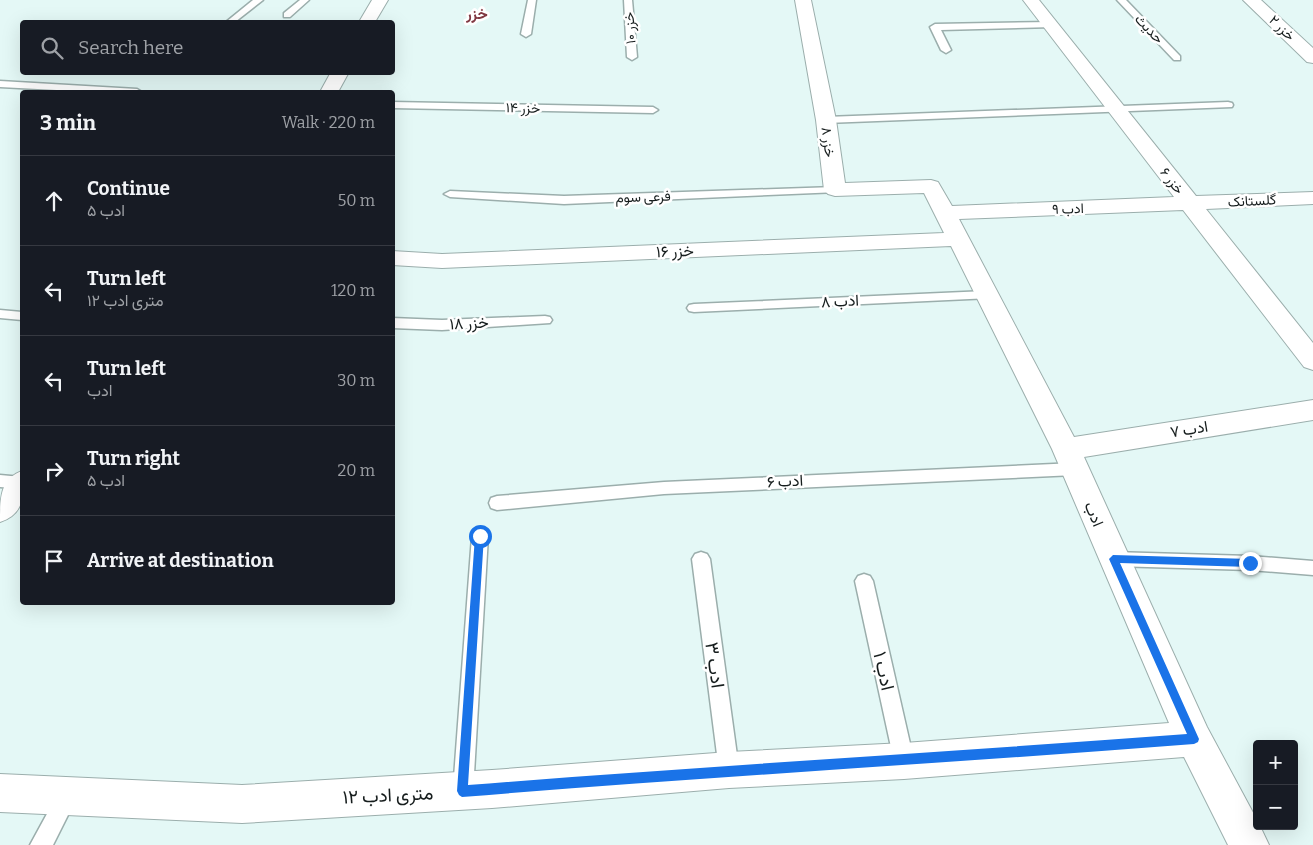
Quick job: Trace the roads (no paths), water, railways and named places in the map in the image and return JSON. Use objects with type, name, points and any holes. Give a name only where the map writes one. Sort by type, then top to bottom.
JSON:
[{"type":"street","points":[[368,20],[380,0]]},
{"type":"street","name":"خزر ۸","points":[[804,0],[826,120],[835,190]]},
{"type":"street","name":"خزر ۶","points":[[1031,0],[1313,361]]},
{"type":"street","name":"خزر ۲","points":[[1251,0],[1275,20],[1313,58]]},
{"type":"street","points":[[330,90],[338,75]]},
{"type":"street","name":"ادب","points":[[835,190],[931,186],[1070,459],[1194,739],[1249,845]]},
{"type":"street","name":"گلستانک","points":[[1190,204],[1313,198]]},
{"type":"street","name":"ادب ۹","points":[[946,213],[1190,204]]},
{"type":"street","name":"خزر ۱۶","points":[[395,258],[442,261],[958,239]]},
{"type":"street","name":"ادب ۷","points":[[1070,459],[1313,410]]},
{"type":"street","points":[[0,510],[15,482]]},
{"type":"street","name":"۱۲ متری ادب","points":[[0,793],[242,804],[462,791],[729,770],[904,761],[1194,739]]},
{"type":"lane","points":[[233,20],[259,0]]},
{"type":"lane","points":[[287,15],[305,0]]},
{"type":"lane","points":[[526,34],[532,0]]},
{"type":"lane","name":"خزر ۱۰","points":[[628,0],[632,57]]},
{"type":"lane","name":"حدیث","points":[[1121,0],[1177,58]]},
{"type":"lane","points":[[946,50],[935,27],[1050,25]]},
{"type":"lane","points":[[0,84],[104,90]]},
{"type":"lane","name":"خزر ۱۴","points":[[395,105],[653,110]]},
{"type":"lane","points":[[826,120],[1228,105]]},
{"type":"lane","name":"فرعی سوم","points":[[450,194],[564,200],[835,190]]},
{"type":"lane","name":"ادب ۸","points":[[694,308],[986,295]]},
{"type":"lane","points":[[0,314],[20,316]]},
{"type":"lane","name":"خزر ۱۸","points":[[395,323],[442,325],[545,320]]},
{"type":"lane","name":"ادب ۶","points":[[497,503],[692,486],[1070,459]]},
{"type":"lane","points":[[462,791],[480,536]]},
{"type":"lane","name":"ادب ۳","points":[[701,559],[729,770]]},
{"type":"lane","points":[[1113,559],[1250,563],[1313,568]]},
{"type":"lane","name":"ادب ۱","points":[[864,581],[904,761]]},
{"type":"lane","points":[[41,845],[68,796]]},
{"type":"district","name":"خزر","points":[[477,14]]}]
